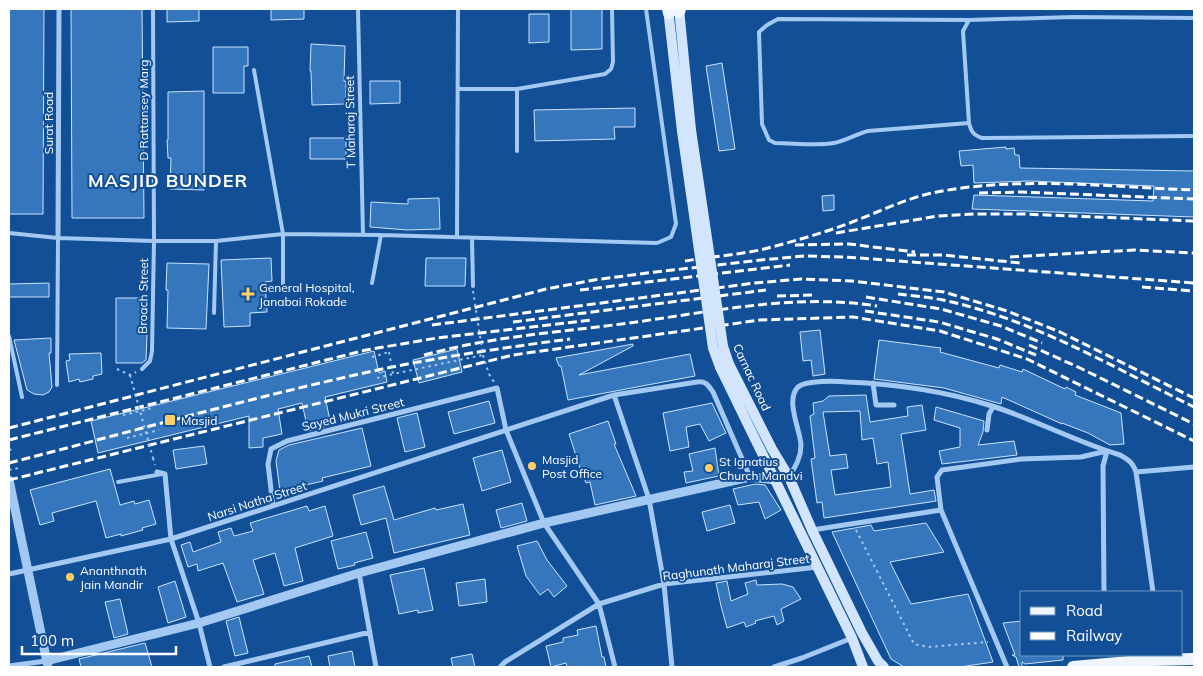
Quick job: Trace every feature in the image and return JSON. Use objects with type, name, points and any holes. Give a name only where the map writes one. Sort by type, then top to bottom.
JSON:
[{"type":"main road","name":"Carnac Road","points":[[674,10],[686,131],[725,365],[776,480],[852,638],[863,667]]},
{"type":"main road","name":"Carnac Road","points":[[725,365],[789,477],[812,530],[862,633],[878,661],[884,667]]},
{"type":"main road","points":[[1073,667],[1162,657],[1194,659]]},
{"type":"street","name":"Surat Road","points":[[58,238],[59,9]]},
{"type":"street","points":[[789,477],[798,461],[801,445],[792,398],[803,384],[831,381],[873,383],[925,389],[993,407],[1107,451],[1130,461],[1134,465],[1153,591]]},
{"type":"street","name":"Narsi Natha Street","points":[[9,574],[171,539],[614,395],[697,382],[708,384],[713,392],[750,477]]},
{"type":"street","points":[[873,383],[876,405],[894,405]]},
{"type":"street","name":"Sayed Mukri Street","points":[[273,506],[268,464],[271,449],[288,441],[498,388],[506,430]]},
{"type":"street","points":[[614,395],[649,499],[664,584],[672,667]]},
{"type":"street","points":[[987,430],[989,414],[993,407]]},
{"type":"street","points":[[506,430],[544,523],[599,604],[615,667]]},
{"type":"street","points":[[1007,667],[941,510],[936,477],[942,470],[1021,460],[1082,457],[1107,451]]},
{"type":"street","points":[[1104,591],[1103,466],[1107,451]]},
{"type":"street","points":[[1136,472],[1194,467]]},
{"type":"street","points":[[157,472],[164,474],[171,539],[199,623],[210,667]]},
{"type":"street","points":[[9,666],[47,664],[199,623],[359,573],[544,523],[750,477],[776,480]]},
{"type":"street","points":[[9,480],[47,664]]},
{"type":"street","points":[[812,530],[941,510]]},
{"type":"street","name":"Raghunath Maharaj Street","points":[[500,667],[505,662],[599,604],[664,584],[818,567]]},
{"type":"street","points":[[359,573],[376,667]]},
{"type":"street","points":[[224,667],[370,632]]},
{"type":"street","points":[[774,667],[852,638]]},
{"type":"lane","name":"D Rattansey Marg","points":[[153,9],[154,241]]},
{"type":"lane","name":"T Maharaj Street","points":[[358,9],[363,235]]},
{"type":"lane","points":[[457,237],[458,9]]},
{"type":"lane","points":[[458,88],[517,89],[605,74],[611,69],[613,62],[612,9]]},
{"type":"lane","points":[[9,233],[58,238],[154,241],[216,241],[283,234],[657,243],[671,237],[676,224],[646,9]]},
{"type":"lane","points":[[969,123],[868,131],[832,144],[775,143],[768,140],[762,124],[759,32],[767,24],[778,19],[1194,18]]},
{"type":"lane","points":[[968,20],[963,31],[969,123],[975,136],[982,138],[1194,136]]},
{"type":"lane","points":[[254,70],[283,234],[283,286]]},
{"type":"lane","points":[[517,89],[517,151]]},
{"type":"lane","points":[[372,283],[381,235]]},
{"type":"lane","points":[[57,385],[58,238]]},
{"type":"lane","points":[[472,238],[473,288]]},
{"type":"lane","name":"Broach Street","points":[[142,369],[150,361],[152,351],[154,241]]},
{"type":"lane","points":[[214,313],[216,241]]},
{"type":"lane","points":[[9,336],[22,397]]},
{"type":"lane","points":[[118,482],[164,474]]},
{"type":"path","points":[[473,288],[483,355],[489,374]]},
{"type":"path","points":[[372,356],[389,352],[393,374]]},
{"type":"path","points":[[377,378],[483,355]]},
{"type":"path","points":[[117,369],[130,375],[153,458]]},
{"type":"path","points":[[123,415],[153,408]]},
{"type":"path","points":[[127,438],[159,430]]},
{"type":"path","points":[[9,450],[14,449]]},
{"type":"path","points":[[9,470],[19,468]]},
{"type":"path","points":[[852,524],[914,644],[928,647],[997,642]]},
{"type":"building","points":[[9,9],[44,9],[43,214],[9,214]]},
{"type":"building","points":[[71,9],[142,9],[144,218],[72,218]]},
{"type":"building","points":[[167,9],[199,9],[199,21],[167,22]]},
{"type":"building","points":[[271,9],[304,9],[304,19],[271,20]]},
{"type":"building","points":[[571,9],[602,9],[602,49],[571,50]]},
{"type":"building","points":[[529,14],[549,14],[549,42],[529,43]]},
{"type":"building","points":[[311,44],[345,46],[344,81],[346,81],[346,104],[312,105]]},
{"type":"building","points":[[213,47],[248,47],[248,66],[244,66],[244,93],[213,93]]},
{"type":"building","points":[[722,63],[735,149],[719,151],[706,66]]},
{"type":"building","points":[[370,81],[400,81],[400,103],[370,104]]},
{"type":"building","points":[[204,91],[204,190],[170,189],[171,158],[168,158],[167,140],[168,92]]},
{"type":"building","points":[[635,108],[635,127],[614,127],[615,139],[535,141],[534,110]]},
{"type":"building","points":[[310,138],[346,138],[346,159],[310,159]]},
{"type":"building","points":[[1006,147],[1006,149],[1014,148],[1015,155],[1019,155],[1020,168],[1194,171],[1194,217],[972,209],[974,195],[1153,201],[1154,186],[1029,181],[974,183],[973,165],[961,166],[959,151]]},
{"type":"building","points":[[834,195],[834,210],[823,211],[822,196]]},
{"type":"building","points":[[439,198],[440,229],[407,230],[370,227],[371,202],[408,204],[408,199]]},
{"type":"building","points":[[271,258],[272,281],[265,282],[267,312],[250,313],[250,326],[224,327],[221,260]]},
{"type":"building","points":[[426,258],[466,258],[465,286],[425,286]]},
{"type":"building","points":[[167,263],[209,264],[206,329],[167,328]]},
{"type":"building","points":[[49,283],[49,297],[9,297],[9,284]]},
{"type":"building","points":[[116,298],[145,298],[146,360],[142,363],[116,363]]},
{"type":"building","points":[[820,330],[825,374],[813,376],[811,360],[803,361],[800,332]]},
{"type":"building","points":[[51,338],[51,353],[49,353],[52,387],[49,392],[43,395],[34,394],[27,390],[14,340]]},
{"type":"building","points":[[879,340],[941,348],[940,352],[999,368],[1000,365],[1022,372],[1023,369],[1065,389],[1066,387],[1076,392],[1075,395],[1121,413],[1124,444],[1110,445],[1088,433],[1062,424],[1002,397],[1001,404],[944,388],[874,379]]},
{"type":"building","points":[[633,344],[633,346],[579,375],[690,354],[695,376],[568,400],[561,366],[559,366],[556,358]]},
{"type":"building","points":[[457,349],[462,372],[419,383],[413,360]]},
{"type":"building","points":[[374,351],[379,373],[385,371],[387,382],[325,397],[331,425],[308,431],[302,403],[278,409],[282,434],[263,438],[263,447],[249,448],[249,416],[98,453],[91,421]]},
{"type":"building","points":[[101,353],[102,374],[93,376],[93,379],[80,382],[79,379],[69,382],[66,361],[70,360],[69,354]]},
{"type":"building","points":[[866,395],[870,422],[908,416],[907,407],[922,405],[926,430],[901,434],[910,494],[934,490],[936,501],[824,518],[822,502],[817,503],[811,459],[815,458],[810,416],[814,414],[813,403],[823,401],[829,396]],"holes":[[[860,411],[862,440],[873,438],[877,464],[888,462],[891,487],[835,495],[831,470],[848,468],[846,454],[830,456],[823,412]]]},
{"type":"building","points":[[489,401],[495,423],[454,434],[448,412]]},
{"type":"building","points":[[712,403],[726,433],[709,441],[700,424],[686,427],[689,447],[670,451],[663,413]]},
{"type":"building","points":[[936,407],[984,421],[983,432],[978,445],[1014,441],[1017,455],[942,464],[939,451],[960,447],[960,428],[934,420]]},
{"type":"building","points":[[417,413],[425,447],[405,452],[397,418]]},
{"type":"building","points":[[608,421],[616,444],[614,444],[636,496],[595,505],[590,482],[586,483],[569,434]]},
{"type":"building","points":[[362,428],[371,466],[322,478],[323,481],[280,491],[276,461],[279,450],[289,445]]},
{"type":"building","points":[[204,446],[207,464],[176,469],[173,450]]},
{"type":"building","points":[[715,448],[719,476],[686,483],[684,472],[693,471],[689,454]]},
{"type":"building","points":[[502,450],[511,482],[482,491],[473,458]]},
{"type":"building","points":[[110,469],[120,505],[134,501],[135,504],[149,500],[156,524],[142,528],[143,530],[106,538],[96,501],[52,513],[54,521],[40,525],[30,490]]},
{"type":"building","points":[[755,484],[765,485],[781,510],[765,519],[759,502],[738,505],[733,489]]},
{"type":"building","points":[[384,486],[394,520],[435,508],[436,510],[463,504],[470,535],[394,553],[386,518],[361,525],[353,495]]},
{"type":"building","points":[[522,503],[527,521],[501,528],[496,510]]},
{"type":"building","points":[[730,505],[735,523],[707,531],[702,512]]},
{"type":"building","points":[[307,506],[309,511],[325,506],[333,536],[295,548],[303,581],[284,586],[275,553],[253,560],[264,594],[237,602],[223,563],[198,571],[197,564],[188,567],[181,545],[190,542],[193,552],[221,542],[218,532],[231,528],[234,536],[253,531],[250,523]]},
{"type":"building","points":[[926,523],[944,552],[890,562],[911,604],[968,594],[993,662],[960,667],[904,667],[891,659],[832,532],[871,525],[874,531]]},
{"type":"building","points":[[366,532],[373,558],[338,569],[331,541]]},
{"type":"building","points":[[537,541],[547,560],[567,586],[554,597],[548,589],[540,595],[526,576],[517,546]]},
{"type":"building","points":[[424,568],[433,610],[418,613],[418,610],[399,614],[390,575]]},
{"type":"building","points":[[485,579],[487,602],[459,606],[456,583]]},
{"type":"building","points":[[756,580],[757,585],[782,584],[793,587],[801,599],[781,609],[784,621],[777,625],[774,616],[755,621],[756,623],[746,627],[744,622],[727,628],[716,583],[727,581],[731,601],[748,594],[745,583]]},
{"type":"building","points":[[175,581],[186,617],[168,623],[158,587]]},
{"type":"building","points":[[120,599],[128,634],[114,638],[105,602]]},
{"type":"building","points":[[239,617],[248,653],[235,656],[226,621]]},
{"type":"building","points":[[1020,621],[1020,656],[1063,656],[1063,660],[1025,664],[1022,662],[1022,667],[1019,667],[1016,657],[1012,655],[1015,655],[1003,623]]},
{"type":"building","points":[[596,626],[602,657],[604,657],[606,667],[567,667],[566,663],[551,667],[546,646],[563,642],[563,638],[578,635],[577,630]]},
{"type":"building","points":[[145,643],[152,667],[81,667],[79,659]]},
{"type":"building","points":[[352,651],[355,667],[330,667],[328,656]]},
{"type":"building","points":[[472,654],[475,667],[453,667],[451,658]]},
{"type":"building","points":[[309,656],[312,667],[275,667],[275,664]]},
{"type":"railway","points":[[685,261],[769,248],[833,229],[924,195],[968,187],[1065,184],[1194,190]]},
{"type":"railway","points":[[979,193],[1021,192],[1194,199]]},
{"type":"railway","points":[[836,233],[938,216],[974,214],[1023,214],[1194,221]]},
{"type":"railway","points":[[795,245],[849,244],[915,252]]},
{"type":"railway","points":[[1010,257],[1134,250],[1194,253]]},
{"type":"railway","points":[[907,255],[943,255],[1020,263]]},
{"type":"railway","points":[[9,428],[546,289],[647,273],[804,256],[845,257],[1194,283]]},
{"type":"railway","points":[[580,290],[790,265]]},
{"type":"railway","points":[[432,325],[755,283],[801,279],[852,281],[944,292],[1007,311],[1060,332],[1194,398]]},
{"type":"railway","points":[[1142,287],[1194,291]]},
{"type":"railway","points":[[513,322],[766,290]]},
{"type":"railway","points":[[898,294],[943,300],[976,308],[1008,319],[1072,346],[1194,407]]},
{"type":"railway","points":[[777,296],[816,295]]},
{"type":"railway","points":[[866,297],[941,309],[1001,326],[1042,343]]},
{"type":"railway","points":[[424,355],[511,337],[629,323],[722,309],[815,302],[877,306]]},
{"type":"railway","points":[[865,311],[939,322],[997,339],[1036,355]]},
{"type":"railway","points":[[9,480],[513,355],[760,320],[853,317],[940,331],[1027,359],[1194,441]]},
{"type":"railway","points":[[9,440],[366,350],[437,338],[591,320]]},
{"type":"railway","points":[[9,463],[245,401],[387,368],[478,352],[570,339]]},
{"type":"railway","points":[[1029,345],[1194,424]]},
{"type":"place","name":"General Hospital, Janabai Rokade","points":[[248,294]]},
{"type":"place","name":"Masjid","points":[[170,420]]},
{"type":"place","name":"Masjid Post Office","points":[[532,466]]},
{"type":"place","name":"St Ignatius Church Mandvi","points":[[709,468]]},
{"type":"place","name":"Ananthnath Jain Mandir","points":[[70,577]]},
{"type":"district","name":"MASJID BUNDER","points":[[168,180]]}]
